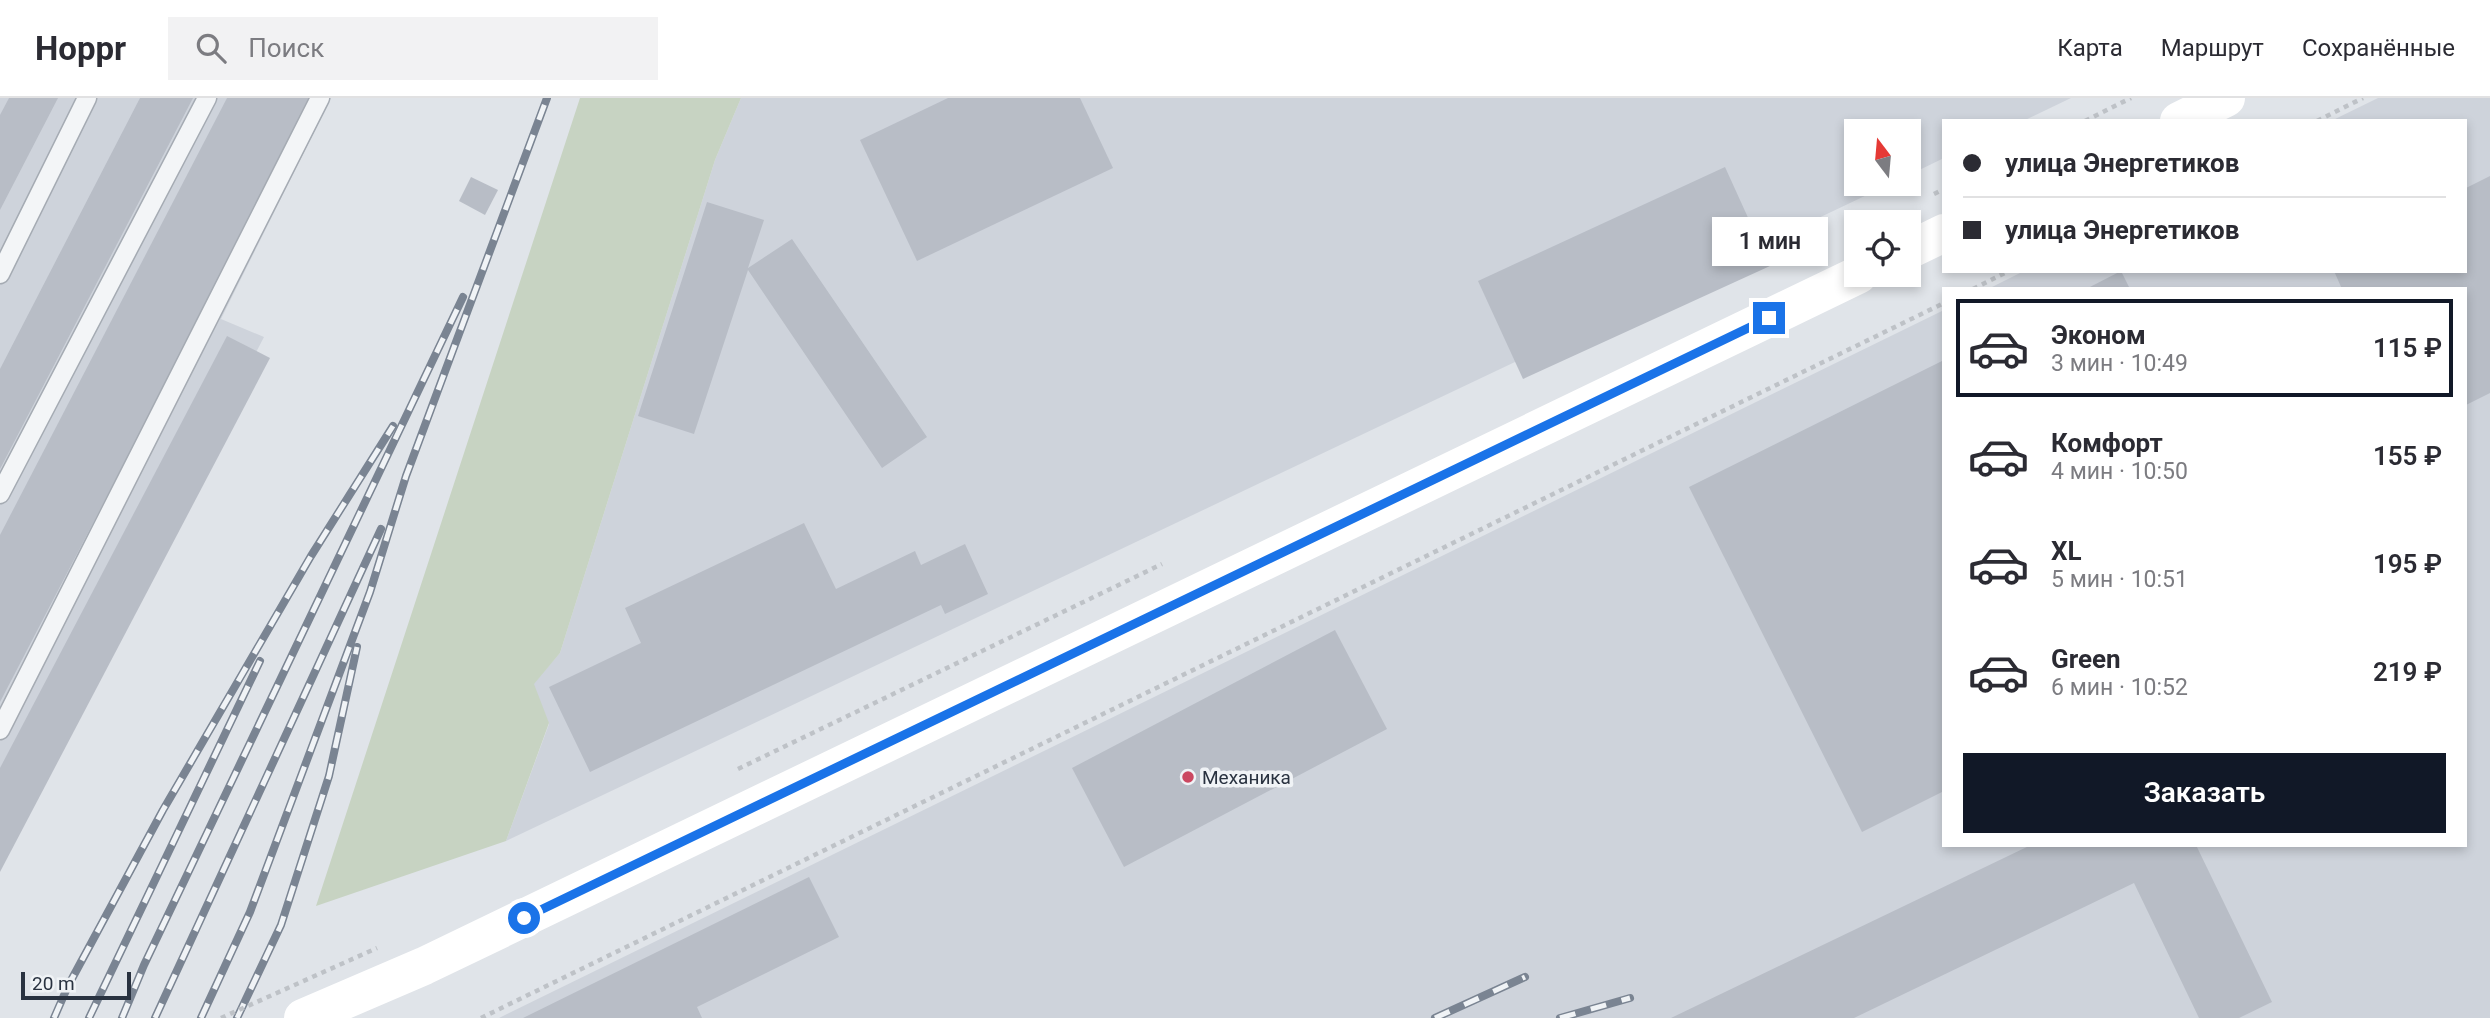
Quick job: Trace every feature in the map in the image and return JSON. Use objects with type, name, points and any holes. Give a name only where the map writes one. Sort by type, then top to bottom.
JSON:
[{"type":"main road","points":[[2183,119],[2226,98]]},
{"type":"main road","points":[[1921,244],[1942,234]]},
{"type":"main road","points":[[303,1018],[424,966],[1844,282]]},
{"type":"lane","points":[[0,274],[87,98]]},
{"type":"lane","points":[[0,494],[207,98]]},
{"type":"lane","points":[[0,730],[320,98]]},
{"type":"path","points":[[2089,119],[2131,98]]},
{"type":"path","points":[[2321,119],[2363,98]]},
{"type":"path","points":[[1977,287],[2005,273]]},
{"type":"path","points":[[481,1018],[1942,304]]},
{"type":"path","points":[[220,1018],[377,948]]},
{"type":"shaded area","points":[[0,98],[331,98],[221,319],[264,337],[0,845]]},
{"type":"shaded area","points":[[741,98],[2071,98],[2027,119],[1942,119],[1942,159],[1922,169],[1922,119],[1844,119],[1844,196],[1865,196],[506,841],[549,724],[533,684],[560,653],[715,160]]},
{"type":"shaded area","points":[[2378,98],[2490,98],[2490,1018],[499,1018],[1942,311],[1942,847],[2467,847],[2467,287],[1992,287],[2020,273],[2467,273],[2467,119],[2335,119]]},
{"type":"green space","points":[[580,98],[741,98],[715,160],[560,653],[534,684],[549,723],[506,841],[316,906]]},
{"type":"building","points":[[9,98],[58,98],[0,210],[0,115]]},
{"type":"building","points":[[140,98],[193,98],[0,469],[0,369]]},
{"type":"building","points":[[227,98],[314,98],[0,702],[0,535]]},
{"type":"building","points":[[948,98],[1080,98],[1113,168],[917,261],[860,140]]},
{"type":"building","points":[[1725,167],[1770,266],[1523,379],[1478,281]]},
{"type":"building","points":[[2490,176],[2490,393],[2467,404],[2467,287],[2341,287],[2335,273],[2467,273],[2467,188]]},
{"type":"building","points":[[471,177],[498,190],[485,215],[459,201]]},
{"type":"building","points":[[707,202],[764,220],[748,268],[792,239],[927,437],[882,468],[748,270],[694,434],[638,416]]},
{"type":"building","points":[[2122,273],[2129,287],[2090,287]]},
{"type":"building","points":[[227,336],[270,358],[0,872],[0,768]]},
{"type":"building","points":[[1942,361],[1942,792],[1862,832],[1689,487]]},
{"type":"building","points":[[804,523],[836,589],[915,551],[921,565],[965,544],[988,594],[945,614],[941,605],[590,772],[549,687],[641,643],[625,608]]},
{"type":"building","points":[[1335,630],[1387,729],[1124,867],[1072,768]]},
{"type":"building","points":[[2027,847],[2197,847],[2272,1002],[2239,1018],[2199,1018],[2134,883],[1854,1018],[1671,1018]]},
{"type":"building","points":[[809,877],[839,937],[697,1007],[702,1018],[523,1018]]},
{"type":"railway","points":[[201,1018],[250,912],[370,592],[406,476],[547,98]]},
{"type":"railway","points":[[122,1018],[144,965],[463,297]]},
{"type":"railway","points":[[54,1018],[68,986],[163,810],[311,556],[393,426]]},
{"type":"railway","points":[[155,1018],[381,529]]},
{"type":"railway","points":[[237,1018],[281,925],[329,776],[357,647]]},
{"type":"railway","points":[[89,1018],[260,661]]},
{"type":"railway","points":[[1435,1018],[1525,977]]},
{"type":"railway","points":[[1560,1018],[1630,998]]},
{"type":"place","name":"Механика","points":[[1188,777]]},
{"type":"route","points":[[524,918],[1769,318]]}]
